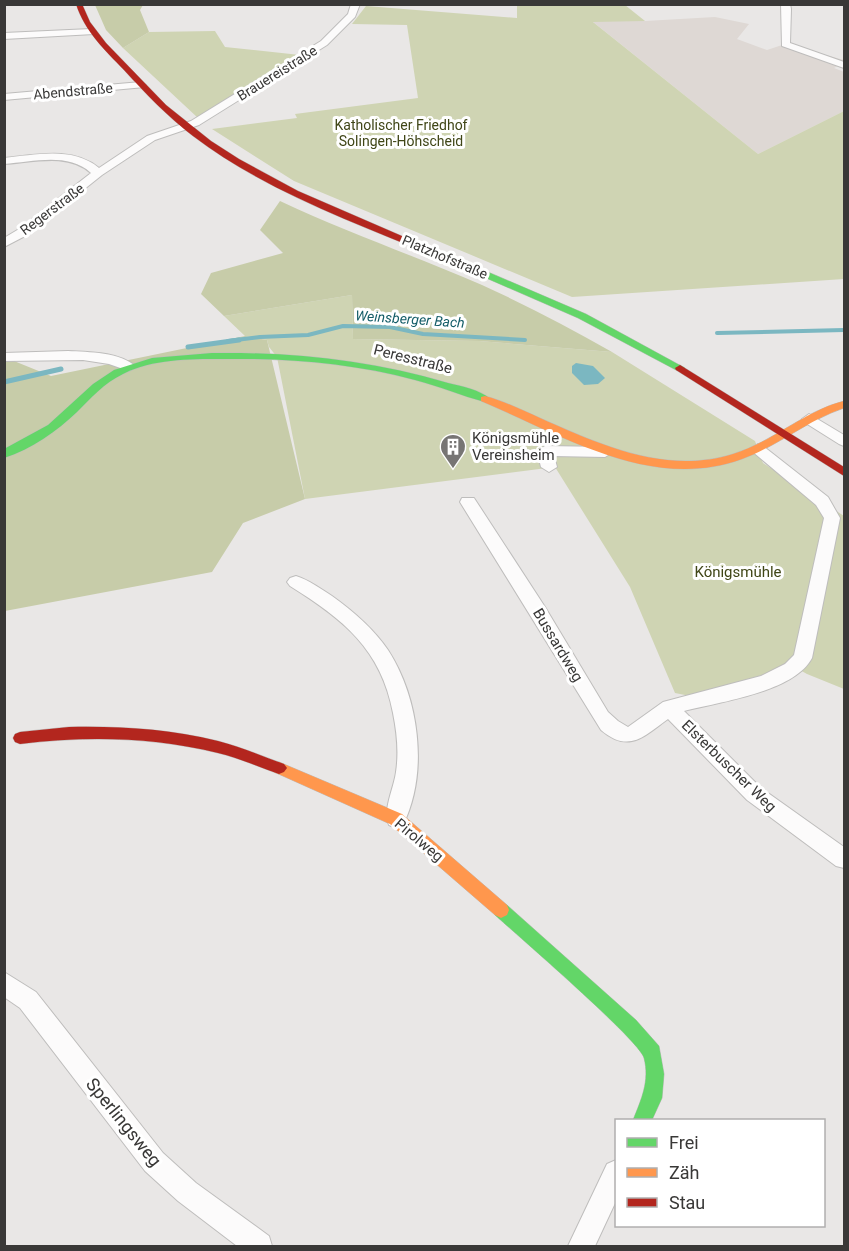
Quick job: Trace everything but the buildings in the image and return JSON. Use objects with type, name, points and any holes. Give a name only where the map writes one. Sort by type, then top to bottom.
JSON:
[{"type":"main road","name":"Platzhofstraße","points":[[79,4],[80,13],[92,32],[141,85],[185,126],[229,156],[281,186],[545,298],[609,330],[715,388],[844,472]]},
{"type":"main road","name":"Peresstraße","points":[[4,454],[44,434],[66,416],[102,380],[129,367],[158,360],[243,356],[330,359],[388,367],[450,385],[605,452],[652,463],[683,466],[729,460],[758,449],[815,416],[844,404]]},
{"type":"main road","name":"Pirolweg","points":[[20,738],[57,733],[99,732],[161,736],[218,747],[281,769],[396,819],[569,970],[630,1026],[652,1052],[655,1074],[653,1098],[642,1119]]},
{"type":"street","name":"Brauereistraße","points":[[185,126],[195,123],[239,97],[324,43],[352,15],[356,4]]},
{"type":"street","points":[[785,4],[788,12],[784,32],[785,44],[844,64]]},
{"type":"street","points":[[4,36],[92,32]]},
{"type":"street","name":"Abendstraße","points":[[4,97],[141,85]]},
{"type":"street","name":"Regerstraße","points":[[4,243],[23,232],[98,173],[141,143],[185,126]]},
{"type":"street","name":"Regerstraße","points":[[4,161],[66,158],[79,161],[98,173]]},
{"type":"street","points":[[4,357],[90,355],[117,361],[129,367]]},
{"type":"street","points":[[815,416],[844,441]]},
{"type":"street","name":"Elsterbuscher Weg","points":[[758,449],[822,501],[832,518],[803,658],[792,669],[766,682],[670,707],[754,794],[844,859]]},
{"type":"street","points":[[549,467],[545,451],[605,452]]},
{"type":"street","name":"Bussardweg","points":[[468,502],[539,612],[609,728],[621,734],[631,735],[670,707]]},
{"type":"street","points":[[296,582],[328,600],[369,635],[384,655],[402,700],[407,765],[396,819]]},
{"type":"street","name":"Sperlingsweg","points":[[4,982],[28,1000],[154,1162],[187,1192],[259,1246]]},
{"type":"street","points":[[581,1246],[615,1175]]},
{"type":"shaded area","points":[[715,17],[749,24],[737,39],[767,50],[785,44],[844,60],[844,65],[841,64],[834,68],[844,72],[844,111],[758,154],[592,21]]},
{"type":"green space","points":[[95,5],[143,5],[140,10],[149,32],[123,48],[106,30]]},
{"type":"green space","name":"Katholischer Friedhof Solingen-Höhscheid","points":[[517,5],[625,5],[645,21],[593,22],[758,154],[844,111],[844,279],[572,297],[294,181],[212,129],[297,118],[295,114],[418,98],[407,25],[352,24],[366,6],[517,18]]},
{"type":"green space","points":[[215,31],[225,47],[300,55],[198,118],[123,48],[149,32]]},
{"type":"green space","points":[[280,201],[482,285],[612,352],[479,341],[353,339],[352,295],[224,316],[201,294],[211,273],[283,253],[260,230]]},
{"type":"green space","name":"Königsmühle","points":[[352,295],[353,339],[479,341],[612,352],[755,441],[763,463],[844,516],[844,689],[789,664],[779,670],[690,696],[675,693],[630,587],[555,467],[305,499],[277,357],[269,347],[267,340],[245,336],[224,316]]},
{"type":"green space","points":[[245,336],[267,340],[305,499],[243,523],[212,572],[5,611],[5,362],[14,361],[51,376]]},
{"type":"water","points":[[576,363],[593,366],[605,378],[598,384],[584,385],[572,373],[572,366]]},
{"type":"waterway","name":"Weinsberger Bach","points":[[228,341],[308,335],[343,326],[390,327],[423,334],[525,340]]},
{"type":"waterway","name":"Weinsberger Bach","points":[[717,333],[844,330]]},
{"type":"waterway","name":"Weinsberger Bach","points":[[188,347],[239,340]]},
{"type":"waterway","name":"Weinsberger Bach","points":[[4,382],[61,369]]},
{"type":"traffic: fast","points":[[450,259],[582,316],[680,368]]},
{"type":"traffic: fast","points":[[4,454],[52,428],[110,376],[129,367],[164,359],[200,356],[316,359],[385,370],[452,387],[485,399]]},
{"type":"traffic: fast","points":[[501,910],[630,1026],[653,1052],[655,1074],[653,1098],[642,1119]]},
{"type":"traffic: slow","points":[[485,399],[608,451],[640,460],[672,465],[704,465],[737,457],[816,415],[844,404]]},
{"type":"traffic: slow","points":[[279,768],[396,819],[501,910]]},
{"type":"traffic: jam","points":[[79,4],[86,22],[104,45],[164,107],[208,143],[265,178],[295,193],[450,259]]},
{"type":"traffic: jam","points":[[680,368],[844,472]]},
{"type":"traffic: jam","points":[[20,738],[94,732],[144,734],[193,741],[226,749],[279,768]]},
{"type":"place","name":"Königsmühle Vereinsheim","points":[[453,470]]}]
